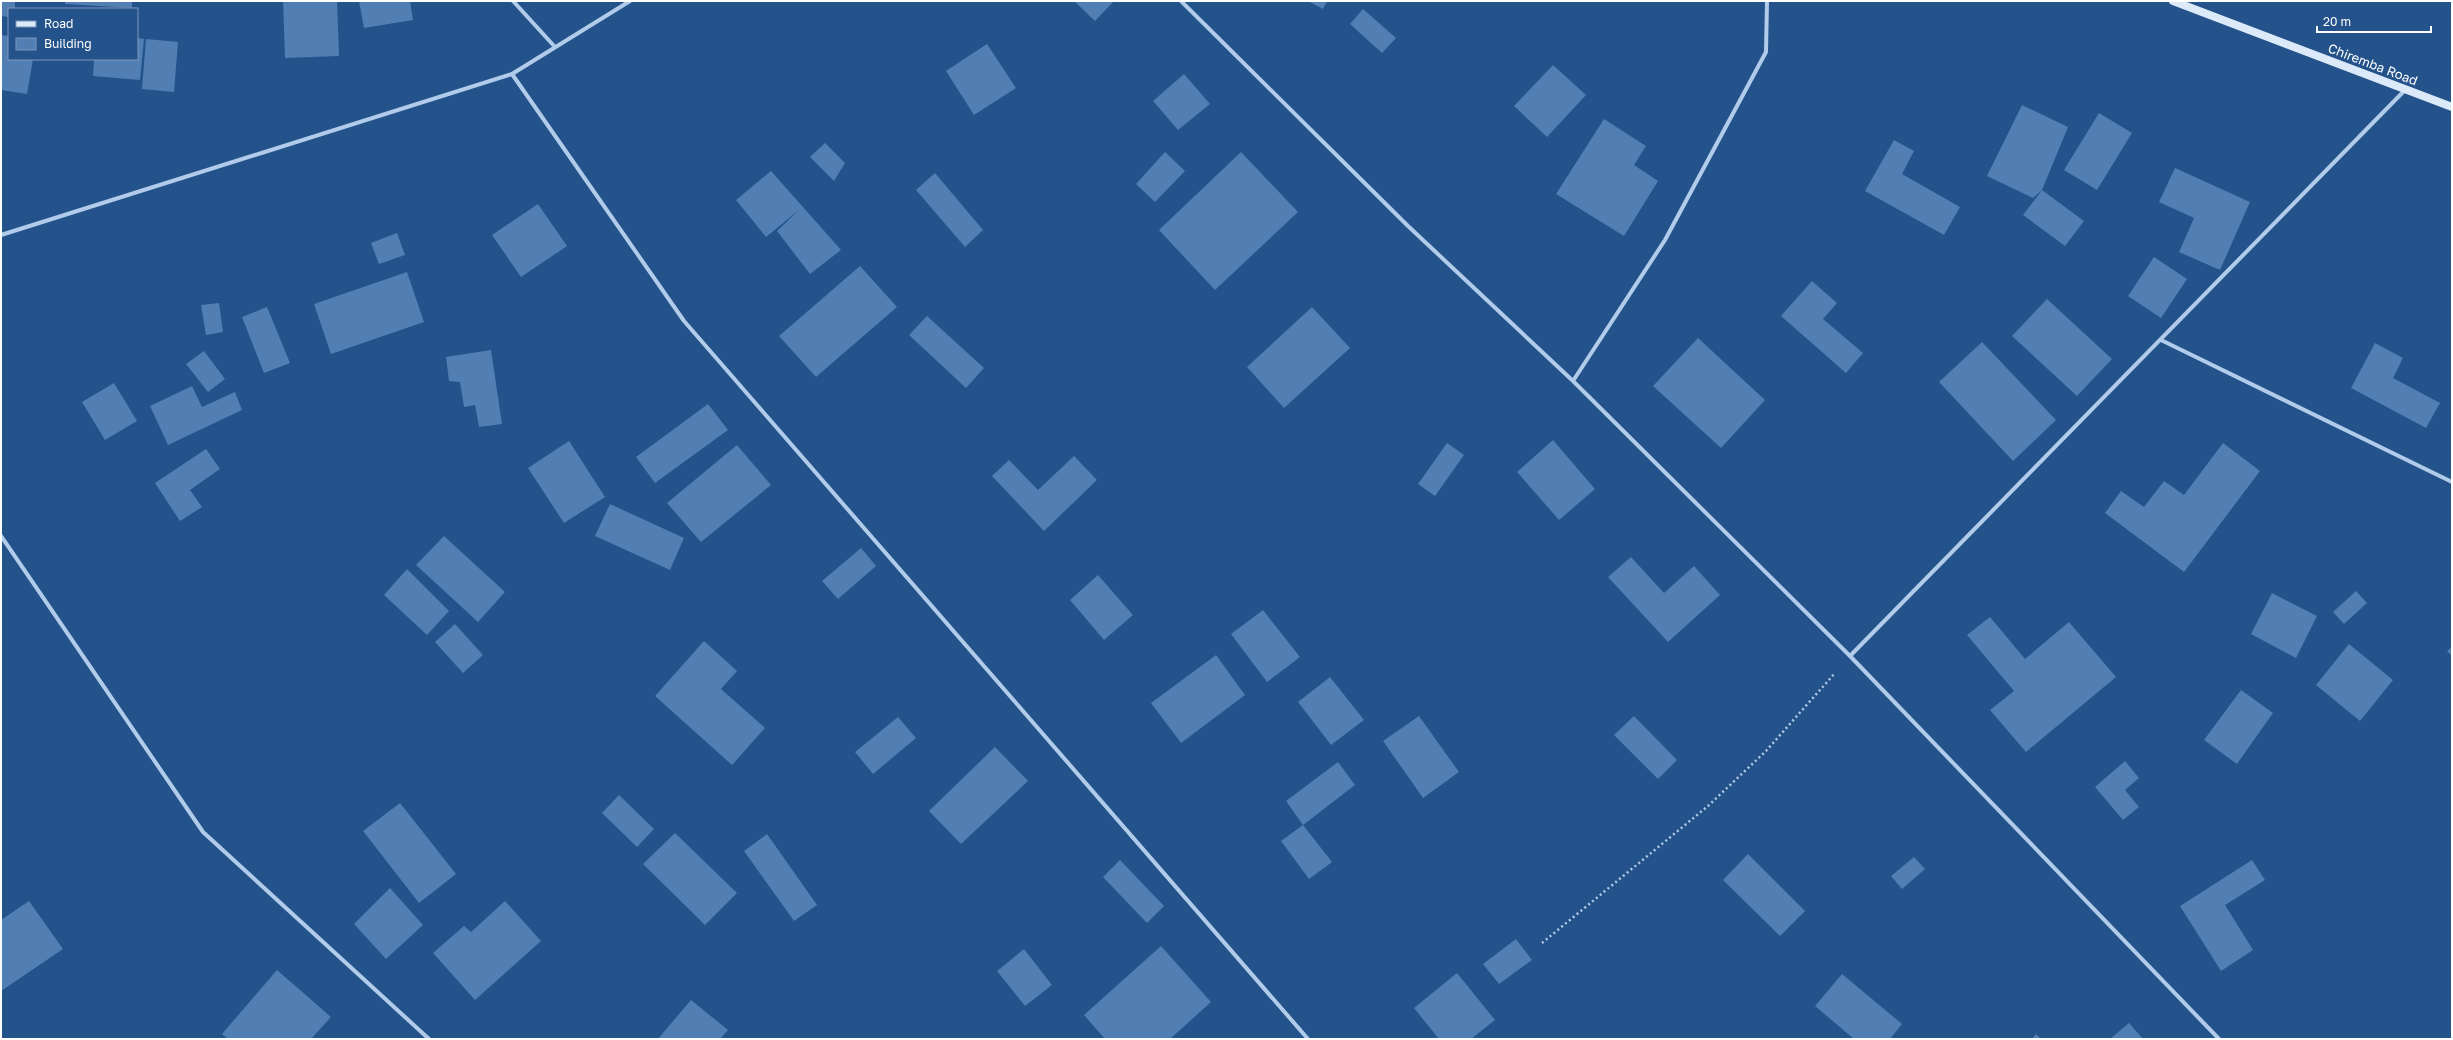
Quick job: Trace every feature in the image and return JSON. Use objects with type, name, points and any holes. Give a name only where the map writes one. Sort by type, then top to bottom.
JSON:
[{"type":"main road","name":"Chiremba Road","points":[[2173,1],[2452,108]]},
{"type":"street","points":[[513,1],[555,47]]},
{"type":"street","points":[[1,235],[512,74],[630,1]]},
{"type":"street","points":[[1181,1],[1408,226],[1573,381],[1850,656],[2218,1039]]},
{"type":"street","points":[[1573,381],[1665,240],[1766,52],[1767,1]]},
{"type":"street","points":[[512,74],[684,321],[1308,1039]]},
{"type":"street","points":[[1850,656],[2405,90]]},
{"type":"street","points":[[2161,340],[2452,482]]},
{"type":"street","points":[[1,536],[203,832],[428,1039]]},
{"type":"path","points":[[1542,943],[1708,806],[1766,751],[1850,656]]},
{"type":"building","points":[[1,1],[15,1],[15,8],[8,8],[8,17],[1,16]]},
{"type":"building","points":[[65,1],[132,1],[132,8],[65,4]]},
{"type":"building","points":[[283,1],[337,1],[339,56],[285,58]]},
{"type":"building","points":[[359,1],[410,1],[413,20],[364,28]]},
{"type":"building","points":[[1074,1],[1114,1],[1095,21]]},
{"type":"building","points":[[1308,1],[1327,1],[1323,9]]},
{"type":"building","points":[[1363,9],[1396,38],[1382,53],[1350,24]]},
{"type":"building","points":[[1,35],[8,36],[8,60],[33,60],[27,94],[1,90]]},
{"type":"building","points":[[138,38],[144,39],[140,80],[93,76],[94,60],[138,60]]},
{"type":"building","points":[[146,39],[178,42],[174,92],[142,89]]},
{"type":"building","points":[[987,44],[1016,88],[974,115],[946,71]]},
{"type":"building","points":[[1553,65],[1586,95],[1547,137],[1514,106]]},
{"type":"building","points":[[1184,74],[1210,104],[1178,130],[1153,101]]},
{"type":"building","points":[[2022,105],[2068,127],[2042,190],[2033,198],[1987,176]]},
{"type":"building","points":[[2099,113],[2132,133],[2097,190],[2064,170]]},
{"type":"building","points":[[1604,119],[1646,146],[1634,165],[1658,181],[1624,236],[1556,194]]},
{"type":"building","points":[[1894,140],[1914,151],[1902,174],[1960,207],[1944,235],[1865,191]]},
{"type":"building","points":[[825,143],[845,163],[834,181],[810,157]]},
{"type":"building","points":[[1165,152],[1185,171],[1155,202],[1136,184]]},
{"type":"building","points":[[1241,152],[1298,212],[1215,290],[1159,230]]},
{"type":"building","points":[[2175,168],[2250,202],[2220,270],[2179,252],[2194,218],[2159,202]]},
{"type":"building","points":[[771,171],[841,250],[810,274],[777,231],[799,210],[766,237],[736,200]]},
{"type":"building","points":[[935,173],[983,230],[965,247],[916,190]]},
{"type":"building","points":[[2042,190],[2084,221],[2065,246],[2023,215]]},
{"type":"building","points":[[538,204],[567,246],[521,277],[492,235]]},
{"type":"building","points":[[397,233],[405,255],[379,264],[371,243]]},
{"type":"building","points":[[2154,257],[2187,279],[2161,318],[2128,296]]},
{"type":"building","points":[[860,266],[897,307],[816,377],[779,336]]},
{"type":"building","points":[[407,272],[424,322],[331,354],[314,304]]},
{"type":"building","points":[[1812,281],[1837,303],[1823,319],[1863,353],[1846,373],[1781,316]]},
{"type":"building","points":[[2047,299],[2112,359],[2077,396],[2012,336]]},
{"type":"building","points":[[219,303],[223,332],[206,335],[201,305]]},
{"type":"building","points":[[267,307],[290,363],[264,373],[242,317]]},
{"type":"building","points":[[1312,307],[1350,348],[1284,408],[1247,367]]},
{"type":"building","points":[[927,316],[984,368],[966,388],[909,335]]},
{"type":"building","points":[[1698,338],[1765,400],[1721,448],[1653,386]]},
{"type":"building","points":[[1982,342],[2056,420],[2013,461],[1939,382]]},
{"type":"building","points":[[2375,343],[2403,358],[2393,378],[2440,403],[2426,428],[2351,388]]},
{"type":"building","points":[[491,350],[502,424],[479,427],[475,405],[464,407],[460,382],[449,381],[446,357]]},
{"type":"building","points":[[204,351],[225,379],[208,392],[186,364]]},
{"type":"building","points":[[114,383],[137,421],[105,440],[82,402]]},
{"type":"building","points":[[192,386],[202,407],[235,392],[242,410],[168,445],[150,406]]},
{"type":"building","points":[[708,404],[728,430],[655,483],[636,457]]},
{"type":"building","points":[[1553,440],[1595,489],[1559,520],[1517,472]]},
{"type":"building","points":[[569,441],[605,497],[564,523],[528,468]]},
{"type":"building","points":[[1447,443],[1464,455],[1435,496],[1418,484]]},
{"type":"building","points":[[2223,443],[2260,471],[2184,572],[2105,513],[2121,491],[2144,507],[2164,481],[2184,495]]},
{"type":"building","points":[[737,445],[771,485],[701,542],[667,503]]},
{"type":"building","points":[[206,449],[220,469],[190,490],[202,507],[180,521],[155,483]]},
{"type":"building","points":[[1074,456],[1097,480],[1044,531],[992,476],[1009,460],[1038,490]]},
{"type":"building","points":[[610,504],[684,538],[670,570],[595,536]]},
{"type":"building","points":[[444,536],[505,592],[478,622],[416,565]]},
{"type":"building","points":[[861,548],[876,566],[838,599],[822,581]]},
{"type":"building","points":[[1631,557],[1664,593],[1694,566],[1720,595],[1668,642],[1608,577]]},
{"type":"building","points":[[407,569],[449,611],[427,635],[384,595]]},
{"type":"building","points":[[1098,575],[1133,615],[1104,640],[1070,600]]},
{"type":"building","points":[[2356,591],[2367,603],[2344,624],[2333,612]]},
{"type":"building","points":[[2272,593],[2317,616],[2296,658],[2251,634]]},
{"type":"building","points":[[1263,610],[1300,657],[1267,682],[1231,634]]},
{"type":"building","points":[[1990,617],[2025,659],[2069,622],[2116,677],[2026,752],[1990,710],[2014,691],[1967,635]]},
{"type":"building","points":[[455,624],[483,655],[463,673],[435,642]]},
{"type":"building","points":[[704,641],[737,671],[721,689],[765,728],[732,765],[655,696]]},
{"type":"building","points":[[2349,644],[2393,680],[2360,721],[2316,685]]},
{"type":"building","points":[[2452,647],[2452,656],[2447,651]]},
{"type":"building","points":[[1216,655],[1245,695],[1181,743],[1151,703]]},
{"type":"building","points":[[1330,677],[1364,720],[1331,745],[1298,702]]},
{"type":"building","points":[[2241,690],[2273,713],[2237,764],[2204,740]]},
{"type":"building","points":[[1419,716],[1459,772],[1423,798],[1383,741]]},
{"type":"building","points":[[1634,716],[1677,760],[1658,779],[1614,735]]},
{"type":"building","points":[[898,717],[916,738],[873,774],[855,752]]},
{"type":"building","points":[[995,747],[1028,781],[961,844],[929,811]]},
{"type":"building","points":[[2125,761],[2139,778],[2125,790],[2139,807],[2123,820],[2095,787]]},
{"type":"building","points":[[1338,762],[1355,785],[1303,825],[1286,801]]},
{"type":"building","points":[[619,795],[654,829],[637,847],[602,813]]},
{"type":"building","points":[[400,803],[456,874],[419,903],[363,831]]},
{"type":"building","points":[[1303,825],[1332,862],[1309,879],[1281,841]]},
{"type":"building","points":[[675,833],[737,893],[705,925],[643,864]]},
{"type":"building","points":[[767,834],[817,905],[794,921],[744,851]]},
{"type":"building","points":[[1748,854],[1805,911],[1780,936],[1723,880]]},
{"type":"building","points":[[1914,857],[1925,869],[1902,889],[1891,876]]},
{"type":"building","points":[[1120,860],[1164,906],[1147,923],[1103,877]]},
{"type":"building","points":[[2252,860],[2265,880],[2225,905],[2253,950],[2221,971],[2180,906]]},
{"type":"building","points":[[390,888],[423,925],[386,959],[354,924]]},
{"type":"building","points":[[29,901],[63,949],[1,991],[1,920]]},
{"type":"building","points":[[505,901],[541,941],[475,1000],[433,953],[464,926],[471,932]]},
{"type":"building","points":[[1516,939],[1532,960],[1499,984],[1483,964]]},
{"type":"building","points":[[1161,946],[1211,1002],[1170,1039],[1105,1039],[1084,1015]]},
{"type":"building","points":[[1024,949],[1052,985],[1025,1006],[997,971]]},
{"type":"building","points":[[277,970],[331,1017],[311,1039],[228,1039],[222,1034]]},
{"type":"building","points":[[1457,973],[1495,1020],[1471,1039],[1439,1039],[1414,1008]]},
{"type":"building","points":[[1842,974],[1902,1024],[1890,1039],[1854,1039],[1815,1006]]},
{"type":"building","points":[[691,1000],[728,1030],[720,1039],[658,1039]]},
{"type":"building","points":[[2129,1023],[2143,1039],[2110,1039]]},
{"type":"building","points":[[2036,1034],[2041,1039],[2032,1039]]}]
